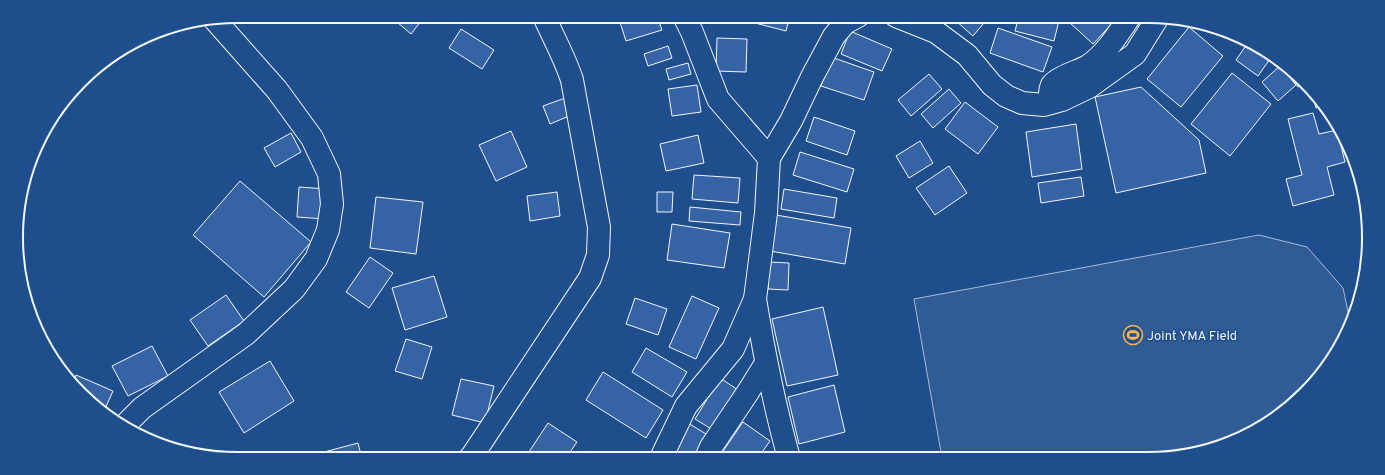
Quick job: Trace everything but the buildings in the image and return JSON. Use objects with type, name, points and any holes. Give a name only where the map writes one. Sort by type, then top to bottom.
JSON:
[{"type":"main road","points":[[475,452],[590,278],[598,255],[599,227],[572,80],[566,63],[557,47],[547,23]]},
{"type":"main road","points":[[688,23],[718,99],[769,158]]},
{"type":"main road","points":[[787,452],[766,363],[755,299],[766,213],[769,158],[791,121],[834,36],[844,23]]},
{"type":"main road","points":[[914,23],[936,32],[967,55],[992,85],[1006,96],[1022,103],[1044,105],[1062,100],[1089,87],[1134,54],[1154,23]]},
{"type":"main road","points":[[1050,103],[1052,85],[1088,65],[1099,57],[1126,23]]},
{"type":"main road","points":[[128,422],[142,408],[246,334],[294,288],[316,260],[328,230],[332,204],[329,174],[312,138],[277,90],[218,24]]},
{"type":"main road","points":[[664,452],[686,406],[732,349],[755,299]]},
{"type":"main road","points":[[709,452],[766,363]]},
{"type":"shaded area","name":"Joint YMA Field","points":[[1259,235],[1307,247],[1343,288],[1348,313],[1326,357],[1309,379],[1289,399],[1267,416],[1255,423],[1230,436],[1216,441],[1189,448],[1162,452],[941,452],[914,299]]},
{"type":"place","name":"Joint YMA Field","points":[[1133,335]]}]
